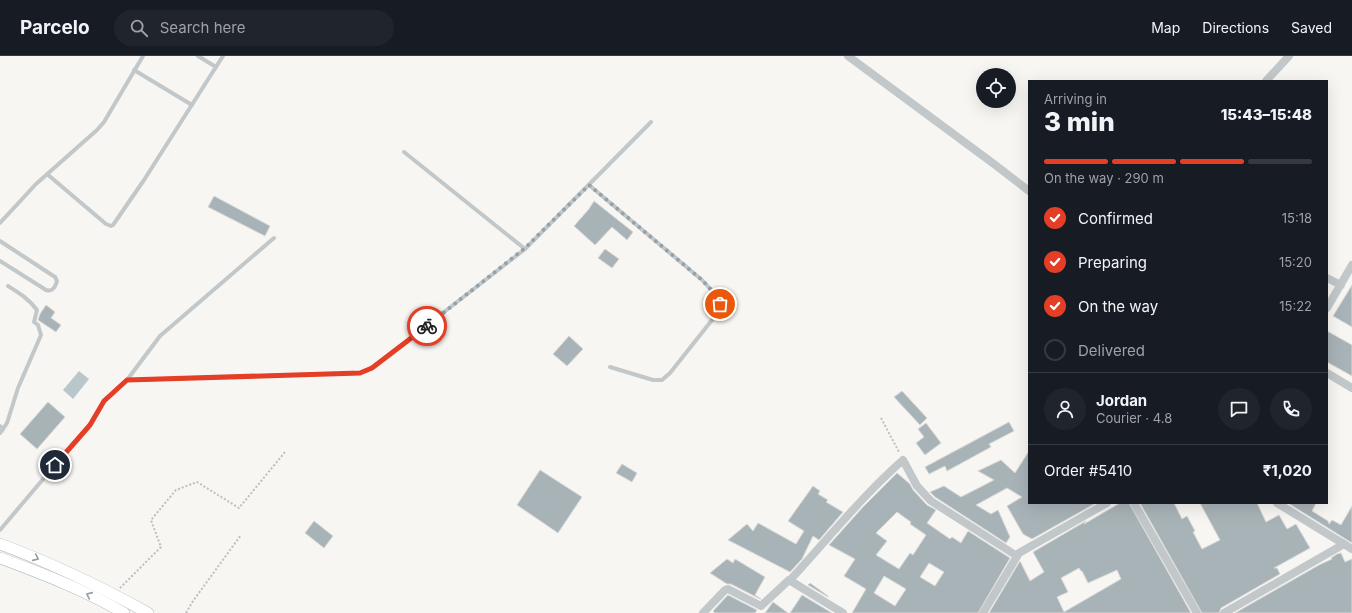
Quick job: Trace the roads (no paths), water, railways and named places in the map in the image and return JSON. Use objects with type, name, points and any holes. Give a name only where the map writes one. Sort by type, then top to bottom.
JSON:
[{"type":"main road","points":[[0,544],[51,565],[113,594],[148,613]]},
{"type":"main road","points":[[0,558],[44,574],[103,601],[124,613]]},
{"type":"street","points":[[848,56],[1028,190]]},
{"type":"street","points":[[1267,80],[1289,56]]},
{"type":"street","points":[[1328,306],[1352,266]]},
{"type":"street","points":[[1328,278],[1341,284]]},
{"type":"street","points":[[1328,374],[1352,388]]},
{"type":"street","points":[[703,613],[725,590],[728,589],[758,610],[788,580],[790,580],[879,481],[904,460],[917,486],[931,501],[1017,556]]},
{"type":"street","points":[[983,613],[1017,556],[1027,548],[1105,504]]},
{"type":"street","points":[[1135,504],[1197,613]]},
{"type":"street","points":[[1279,504],[1352,549]]},
{"type":"street","points":[[1224,613],[1344,544]]},
{"type":"street","points":[[790,580],[843,613]]},
{"type":"lane","points":[[0,223],[36,184],[104,122],[143,56]]},
{"type":"lane","points":[[198,56],[216,67]]},
{"type":"lane","points":[[47,174],[106,224],[111,226],[113,225],[144,180],[223,56]]},
{"type":"lane","points":[[134,70],[192,105]]},
{"type":"lane","points":[[127,380],[366,372],[525,248],[651,122]]},
{"type":"lane","points":[[404,152],[525,248]]},
{"type":"lane","points":[[589,185],[702,280],[715,294],[720,304],[716,314],[670,373],[662,380],[653,380],[610,367]]},
{"type":"lane","points":[[0,530],[90,425],[104,401],[127,380],[160,336],[274,238]]},
{"type":"lane","points":[[0,241],[55,277],[57,281],[56,285],[53,290],[46,290],[0,261]]},
{"type":"lane","points":[[1,429],[6,423],[41,334],[38,326],[34,322],[37,310],[25,296],[8,286]]}]
